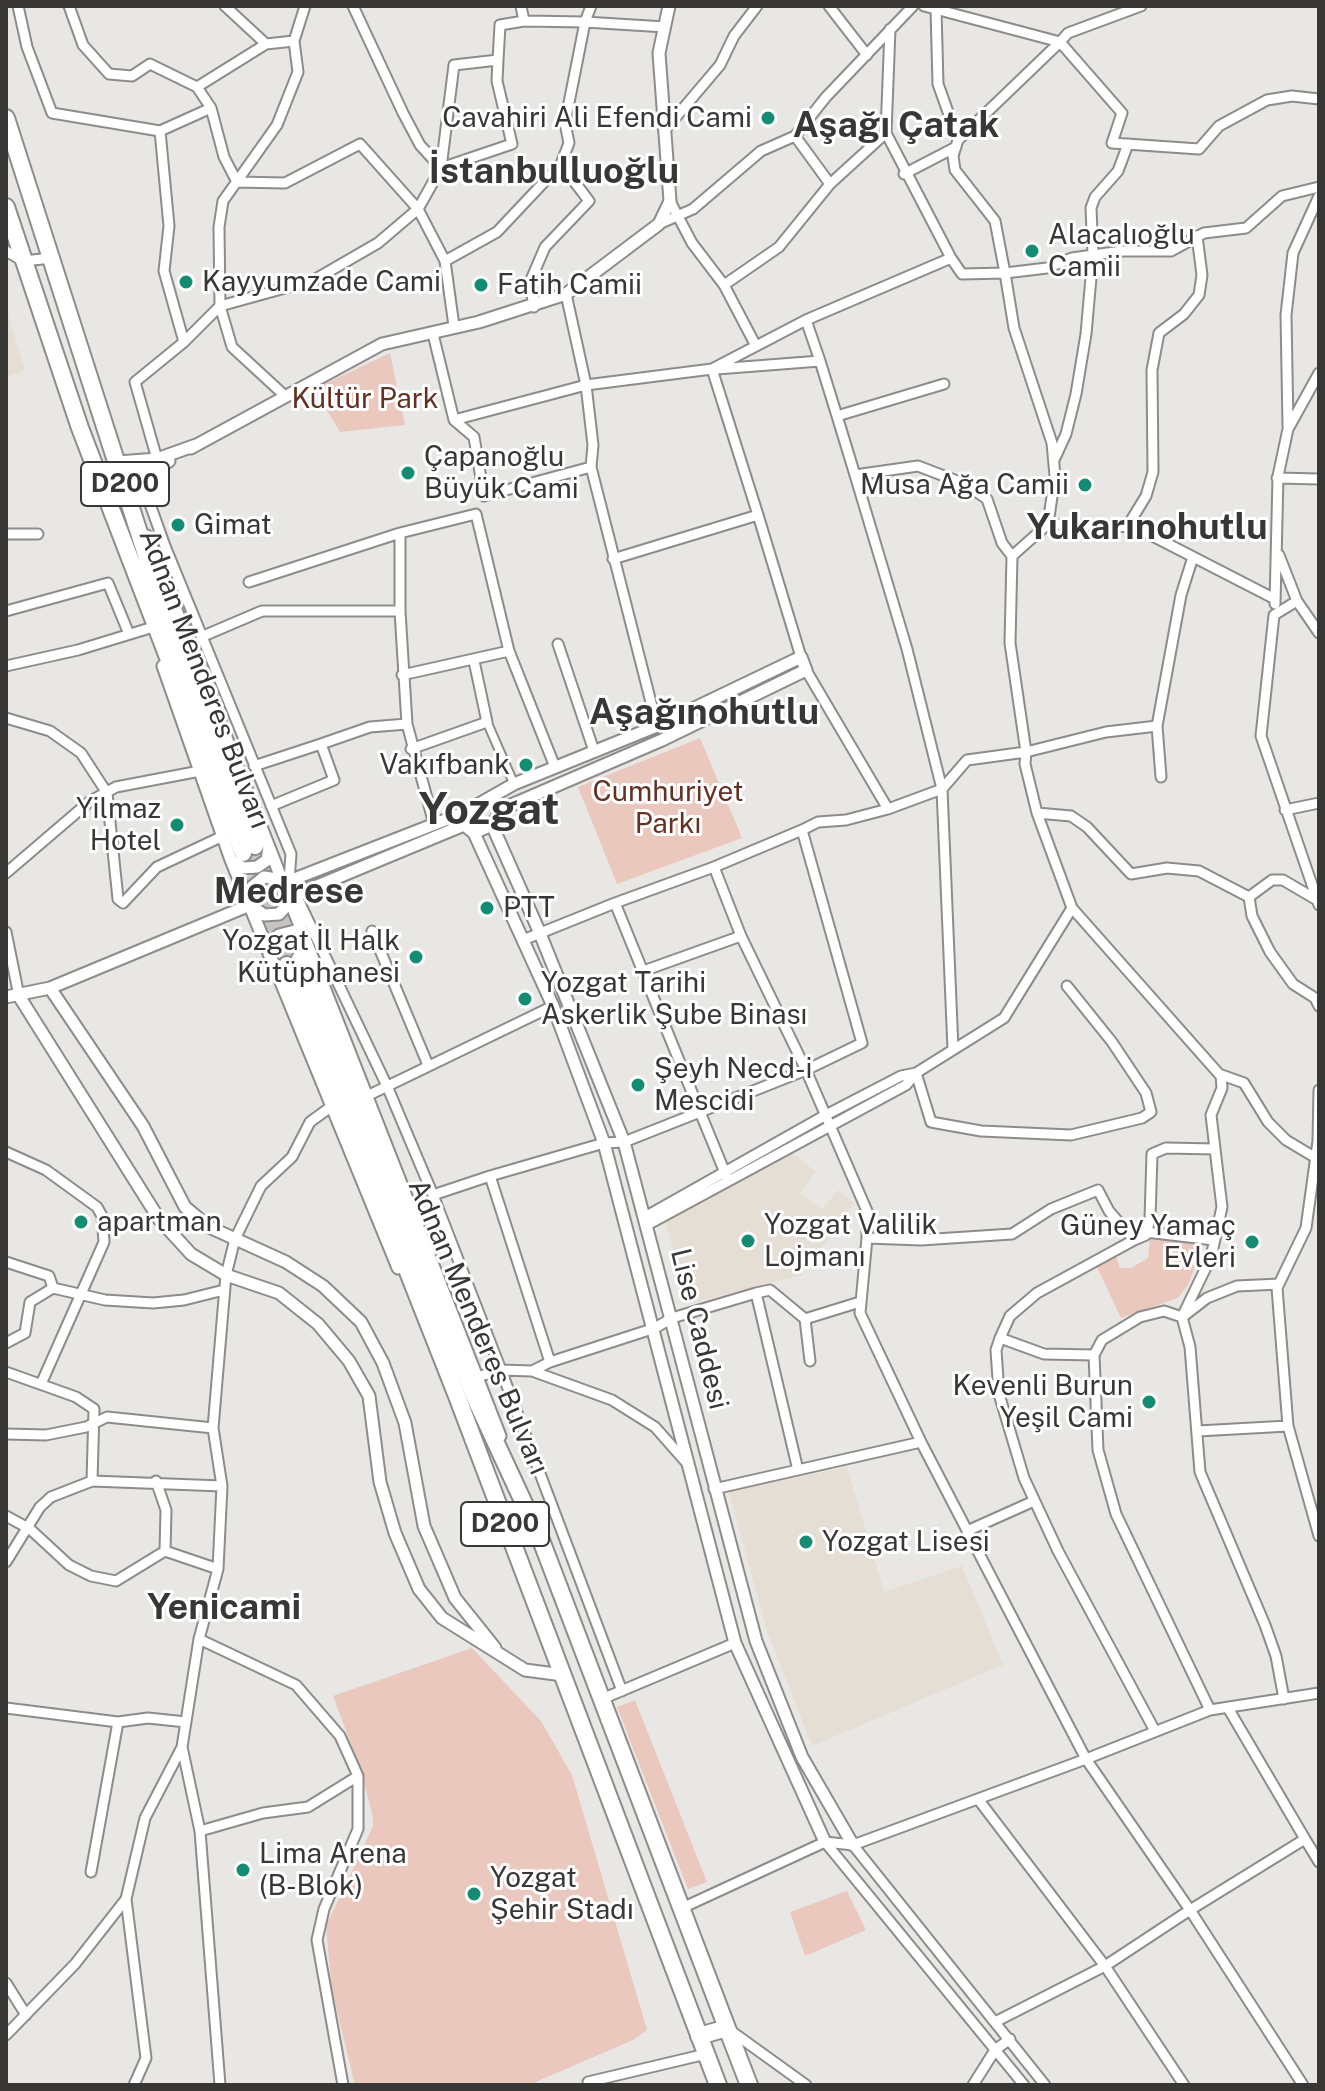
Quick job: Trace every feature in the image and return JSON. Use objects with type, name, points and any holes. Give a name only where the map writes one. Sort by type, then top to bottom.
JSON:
[{"type":"highway","name":"Adnan Menderes Bulvarı","points":[[6,118],[149,564],[250,851]]},
{"type":"highway","name":"Adnan Menderes Bulvarı","points":[[6,207],[80,428],[250,851]]},
{"type":"highway","name":"Adnan Menderes Bulvarı","points":[[716,2079],[293,962],[476,1400],[541,1540],[749,2085]]},
{"type":"highway","points":[[699,2036],[727,2028]]},
{"type":"highway","points":[[716,2079],[741,2064]]},
{"type":"street","points":[[18,6],[27,47],[52,113],[160,131],[211,108]]},
{"type":"street","points":[[69,6],[83,45],[109,74],[132,76],[150,64],[197,87],[211,108],[224,157],[237,182]]},
{"type":"street","points":[[225,6],[266,44]]},
{"type":"street","points":[[284,395],[232,347],[220,306],[219,227],[223,201],[277,125],[298,72],[294,41],[305,6]]},
{"type":"street","points":[[353,6],[420,145],[441,168]]},
{"type":"street","points":[[521,6],[524,21]]},
{"type":"street","points":[[445,261],[497,232],[561,164],[569,143],[565,123],[591,6]]},
{"type":"street","points":[[669,6],[659,53],[670,201],[692,243],[724,285],[756,346]]},
{"type":"street","points":[[664,131],[720,65],[734,36],[757,6]]},
{"type":"street","points":[[829,6],[867,55]]},
{"type":"street","points":[[129,494],[141,479],[196,445],[382,344],[534,307],[566,294],[659,224],[693,209],[761,151],[795,136],[913,6]]},
{"type":"street","points":[[924,6],[1060,42],[1122,113],[1112,143],[1199,149],[1219,126],[1267,100],[1292,96],[1319,99]]},
{"type":"street","points":[[904,174],[957,144],[1068,33],[1141,6]]},
{"type":"street","points":[[936,9],[938,84],[957,144],[955,170],[995,221],[1014,328],[1052,443],[1048,524]]},
{"type":"street","points":[[441,168],[512,144],[497,81],[500,25],[524,21],[665,27]]},
{"type":"street","points":[[890,29],[886,133],[904,174],[962,274],[1047,268],[1072,258],[1122,251],[1171,251],[1197,236],[1246,228],[1282,196],[1319,187]]},
{"type":"street","points":[[197,87],[266,44],[294,41]]},
{"type":"street","points":[[157,459],[135,382],[184,342],[220,306],[314,280],[378,243],[418,209],[441,168],[454,65],[498,60]]},
{"type":"street","points":[[160,131],[169,226],[164,271],[184,342]]},
{"type":"street","points":[[724,285],[779,247],[830,184],[886,133]]},
{"type":"street","points":[[795,136],[830,184]]},
{"type":"street","points":[[237,182],[285,183],[360,144],[418,209],[445,261],[454,326]]},
{"type":"street","points":[[1053,461],[1066,434],[1086,334],[1093,255],[1091,208],[1095,197],[1118,171],[1128,144]]},
{"type":"street","points":[[534,307],[530,282],[545,247],[589,201],[561,164]]},
{"type":"street","points":[[1318,903],[1261,736],[1278,552],[1277,478],[1288,429],[1286,328],[1293,253],[1319,196]]},
{"type":"street","points":[[659,224],[670,201]]},
{"type":"street","points":[[1127,527],[1146,496],[1153,472],[1152,370],[1159,333],[1184,314],[1199,295],[1202,275],[1197,236]]},
{"type":"street","points":[[6,251],[23,261],[52,258]]},
{"type":"street","points":[[712,369],[806,320],[951,258]]},
{"type":"street","points":[[566,294],[586,385],[593,445],[591,467],[657,726]]},
{"type":"street","points":[[806,320],[907,649],[942,789],[953,1049]]},
{"type":"street","points":[[433,334],[454,420],[474,437],[484,496],[476,514],[509,651],[555,767]]},
{"type":"street","points":[[454,420],[586,385],[712,369],[820,361]]},
{"type":"street","points":[[712,369],[806,670],[888,809]]},
{"type":"street","points":[[1288,429],[1319,373]]},
{"type":"street","points":[[837,416],[944,384]]},
{"type":"street","points":[[80,428],[223,836],[250,851],[286,880],[304,935],[541,1540]]},
{"type":"street","points":[[118,462],[157,459],[196,445]]},
{"type":"street","points":[[855,475],[918,466],[965,484],[987,499],[1002,543],[1012,556],[1010,643],[1026,752],[1025,764],[1037,813],[1072,908],[1221,1075],[1244,1083],[1268,1122],[1286,1140],[1316,1158]]},
{"type":"street","points":[[484,496],[591,467]]},
{"type":"street","points":[[1277,478],[1319,479]]},
{"type":"street","points":[[141,479],[201,637],[291,854],[286,880]]},
{"type":"street","points":[[249,582],[400,533],[476,514]]},
{"type":"street","points":[[613,559],[758,515]]},
{"type":"street","points":[[1012,556],[1048,524],[1135,527],[1275,599]]},
{"type":"street","points":[[400,533],[402,675],[407,724],[411,749],[434,824]]},
{"type":"street","points":[[6,534],[38,534]]},
{"type":"street","points":[[1278,552],[1297,601],[1318,626]]},
{"type":"street","points":[[1161,777],[1157,726],[1181,595],[1193,557]]},
{"type":"street","points":[[6,611],[108,583],[129,634]]},
{"type":"street","points":[[1274,615],[1297,601]]},
{"type":"street","points":[[201,637],[262,611],[400,611]]},
{"type":"street","points":[[6,666],[150,628]]},
{"type":"street","points":[[558,644],[594,751]]},
{"type":"street","points":[[402,675],[509,651]]},
{"type":"street","points":[[250,905],[264,915],[273,916],[293,898],[467,824],[495,796],[514,784],[657,726],[801,657]]},
{"type":"street","points":[[474,661],[487,722],[514,784]]},
{"type":"street","points":[[250,905],[252,887],[256,881],[273,876],[286,880],[434,824],[492,825],[502,809],[662,740],[806,670]]},
{"type":"street","points":[[6,718],[50,731],[81,753],[107,793],[118,899],[123,903],[157,867],[223,836]]},
{"type":"street","points":[[411,749],[487,722]]},
{"type":"street","points":[[254,766],[370,727],[407,724]]},
{"type":"street","points":[[523,940],[539,931],[714,867],[818,822],[846,820],[888,809],[942,789],[967,760],[1026,752],[1106,732],[1157,726]]},
{"type":"street","points":[[271,806],[334,780],[321,744]]},
{"type":"street","points":[[6,873],[89,802],[116,787],[200,771]]},
{"type":"street","points":[[495,796],[502,809]]},
{"type":"street","points":[[1285,810],[1319,803]]},
{"type":"street","points":[[1037,813],[1071,816],[1087,827],[1131,874],[1167,868],[1199,871],[1249,897]]},
{"type":"street","name":"Lise Caddesi","points":[[467,824],[553,1006],[604,1143],[655,1328],[685,1461],[735,1643],[825,1842]]},
{"type":"street","name":"Lise Caddesi","points":[[492,825],[539,931],[624,1142],[714,1489],[768,1670],[802,1757],[853,1845]]},
{"type":"street","points":[[433,1195],[604,1143],[624,1142],[806,1070],[862,1043],[802,830]]},
{"type":"street","points":[[250,851],[250,905],[530,1591]]},
{"type":"street","points":[[714,867],[741,936],[806,1070],[867,1211],[860,1313],[921,1442],[1086,1759],[1190,1910],[1303,2085]]},
{"type":"street","points":[[1318,903],[1283,880],[1272,880],[1249,897],[1247,903],[1270,952],[1293,984],[1315,998],[1319,1006]]},
{"type":"street","points":[[293,898],[387,1086],[433,1195],[622,1691]]},
{"type":"street","points":[[615,903],[646,970],[727,1176]]},
{"type":"street","points":[[6,997],[50,988],[250,905]]},
{"type":"street","points":[[646,1221],[901,1076],[916,1073],[1004,1018],[1072,908]]},
{"type":"street","points":[[269,954],[270,945],[279,935],[295,931],[304,935]]},
{"type":"street","points":[[372,931],[428,1065]]},
{"type":"street","points":[[6,932],[19,996],[159,1219],[191,1254],[226,1275],[279,1293],[318,1324],[349,1361],[369,1396],[380,1482],[395,1533],[419,1589],[442,1618],[525,1670],[563,1675]]},
{"type":"street","points":[[646,970],[741,936]]},
{"type":"street","points":[[916,1073],[931,1122],[981,1131],[1071,1135],[1142,1118],[1151,1112],[1146,1093],[1112,1042],[1067,986]]},
{"type":"street","points":[[50,988],[143,1126],[185,1207],[209,1227],[286,1262],[323,1286],[361,1322],[383,1363],[405,1423],[424,1526],[455,1598],[500,1654]]},
{"type":"street","points":[[367,1096],[553,1006]]},
{"type":"street","points":[[1221,1075],[1222,1088],[1211,1115],[1222,1207],[1211,1257],[1182,1317],[1190,1347],[1200,1472],[1265,1625],[1276,1656],[1284,1699]]},
{"type":"street","points":[[1319,1090],[1316,1158],[1306,1228],[1279,1284],[1288,1426],[1319,1536]]},
{"type":"street","points":[[134,2085],[146,2058],[126,1899],[145,1818],[182,1747],[199,1639],[218,1569],[222,1486],[213,1428],[226,1275],[235,1239],[261,1186],[292,1157],[310,1122],[332,1106]]},
{"type":"street","points":[[1155,1731],[1034,1501],[999,1394],[996,1350],[1010,1316],[1037,1293],[1146,1232],[1150,1219],[1152,1154],[1166,1148],[1215,1149]]},
{"type":"street","points":[[6,1152],[46,1170],[97,1207],[102,1216],[104,1242],[41,1384]]},
{"type":"street","points":[[490,1176],[550,1362]]},
{"type":"street","points":[[867,1238],[921,1240],[1012,1234],[1051,1209],[1098,1190],[1109,1211],[1134,1240]]},
{"type":"street","points":[[1146,1232],[1214,1240]]},
{"type":"street","points":[[6,1262],[49,1276],[53,1288]]},
{"type":"street","points":[[1182,1317],[1207,1298],[1237,1286],[1279,1284]]},
{"type":"street","points":[[6,1343],[25,1333],[30,1302],[53,1288],[105,1300],[153,1303],[184,1300],[224,1290]]},
{"type":"street","points":[[532,1371],[550,1362],[655,1328],[672,1318],[770,1290],[805,1319],[810,1361]]},
{"type":"street","points":[[756,1293],[798,1470]]},
{"type":"street","points":[[805,1319],[860,1302]]},
{"type":"street","points":[[1182,1317],[1164,1311],[1140,1317],[1102,1340],[1094,1355],[1098,1450],[1116,1514],[1210,1710]]},
{"type":"street","points":[[1000,1338],[1044,1354],[1094,1355]]},
{"type":"street","points":[[477,1377],[501,1370],[532,1371],[612,1400],[655,1427],[685,1461]]},
{"type":"street","points":[[6,1372],[76,1397],[94,1409],[97,1422],[92,1481]]},
{"type":"street","points":[[6,1434],[46,1435],[107,1417],[213,1428]]},
{"type":"street","points":[[1198,1431],[1288,1426]]},
{"type":"street","points":[[714,1489],[921,1442]]},
{"type":"street","points":[[6,1562],[30,1529],[40,1507],[51,1497],[92,1481],[156,1481],[222,1486]]},
{"type":"street","points":[[156,1481],[166,1510],[165,1551]]},
{"type":"street","points":[[967,1531],[1034,1501]]},
{"type":"street","points":[[6,1516],[30,1529],[69,1565],[91,1576],[116,1581],[165,1551]]},
{"type":"street","points":[[165,1551],[218,1569]]},
{"type":"street","points":[[199,1639],[296,1685],[340,1736],[358,1776],[361,1809],[358,1829],[324,1909],[317,1940],[343,2085]]},
{"type":"street","points":[[602,1699],[735,1643]]},
{"type":"street","points":[[682,1908],[825,1842],[853,1845],[1210,1710],[1319,1693]]},
{"type":"street","points":[[6,1708],[118,1722],[148,1718],[186,1722]]},
{"type":"street","points":[[1228,1708],[1319,1862]]},
{"type":"street","points":[[91,1872],[118,1722]]},
{"type":"street","points":[[182,1747],[200,1831],[220,2085]]},
{"type":"street","points":[[200,1831],[263,1813],[308,1807],[358,1776]]},
{"type":"street","points":[[978,1799],[1105,1966],[1184,2085]]},
{"type":"street","points":[[997,2021],[1105,1966],[1305,1839]]},
{"type":"street","points":[[825,1842],[1019,2083],[1034,2072]]},
{"type":"street","points":[[853,1845],[997,2021],[1045,2085]]},
{"type":"street","points":[[6,2035],[75,1964],[126,1899]]},
{"type":"street","points":[[6,1983],[26,2015]]},
{"type":"street","points":[[727,2028],[806,2085]]},
{"type":"street","points":[[973,2085],[995,2050],[1010,2039]]},
{"type":"street","points":[[741,2064],[751,2045]]},
{"type":"street","points":[[586,2084],[706,2054]]},
{"type":"shaded area","points":[[6,308],[25,371],[6,377]]},
{"type":"shaded area","name":"Yozgat Valilik Lojmanı","points":[[788,1149],[816,1172],[800,1193],[822,1210],[838,1190],[854,1203],[802,1275],[688,1304],[665,1220]]},
{"type":"shaded area","points":[[847,1467],[884,1592],[962,1566],[1003,1665],[812,1746],[767,1631],[729,1492]]},
{"type":"green space","name":"Kültür Park","points":[[390,353],[405,425],[340,432],[314,389]]},
{"type":"green space","name":"Cumhuriyet Parkı","points":[[700,738],[742,838],[617,884],[578,787]]},
{"type":"green space","points":[[269,885],[277,888],[280,896],[277,904],[269,907],[261,904],[258,896],[261,888]]},
{"type":"green space","points":[[1150,1236],[1200,1242],[1200,1254],[1188,1285],[1178,1298],[1121,1318],[1096,1265],[1115,1253],[1120,1268],[1131,1268],[1148,1258]]},
{"type":"green space","name":"Yozgat Şehir Stadı","points":[[472,1648],[541,1721],[572,1775],[647,2030],[633,2040],[529,2085],[355,2085],[332,1991],[326,1926],[373,1826],[373,1818],[362,1773],[333,1696]]},
{"type":"green space","points":[[635,1700],[707,1882],[688,1889],[617,1707]]},
{"type":"green space","points":[[847,1891],[866,1930],[805,1956],[790,1912]]},
{"type":"tunnel","points":[[255,846],[300,959]]},
{"type":"tunnel","points":[[243,853],[287,965]]},
{"type":"place","name":"Cavahiri Ali Efendi Cami","points":[[768,118]]},
{"type":"place","name":"Alacalıoğlu Camii","points":[[1032,251]]},
{"type":"place","name":"Kayyumzade Cami","points":[[186,282]]},
{"type":"place","name":"Fatih Camii","points":[[481,285]]},
{"type":"place","name":"Çapanoğlu Büyük Cami","points":[[408,473]]},
{"type":"place","name":"Musa Ağa Camii","points":[[1085,485]]},
{"type":"place","name":"Gimat","points":[[178,525]]},
{"type":"place","name":"Vakıfbank","points":[[526,765]]},
{"type":"place","name":"Yilmaz Hotel","points":[[177,825]]},
{"type":"place","name":"PTT","points":[[487,908]]},
{"type":"place","name":"Yozgat İl Halk Kütüphanesi","points":[[416,957]]},
{"type":"place","name":"Yozgat Tarihi Askerlik Şube Binası","points":[[525,999]]},
{"type":"place","name":"Şeyh Necd-i Mescidi","points":[[638,1085]]},
{"type":"place","name":"apartman","points":[[81,1222]]},
{"type":"place","name":"Yozgat Valilik Lojmanı","points":[[748,1241]]},
{"type":"place","name":"Güney Yamaç Evleri","points":[[1252,1242]]},
{"type":"place","name":"Kevenli Burun Yeşil Cami","points":[[1149,1402]]},
{"type":"place","name":"Yozgat Lisesi","points":[[806,1542]]},
{"type":"place","name":"Lima Arena (B-Blok)","points":[[243,1870]]},
{"type":"place","name":"Yozgat Şehir Stadı","points":[[474,1894]]},
{"type":"district","name":"Aşağı Çatak","points":[[896,126]]},
{"type":"district","name":"İstanbulluoğlu","points":[[554,172]]},
{"type":"district","name":"Yukarınohutlu","points":[[1147,528]]},
{"type":"district","name":"Aşağınohutlu","points":[[704,713]]},
{"type":"district","name":"Yozgat","points":[[489,810]]},
{"type":"district","name":"Medrese","points":[[289,892]]},
{"type":"district","name":"Yenicami","points":[[224,1608]]}]
